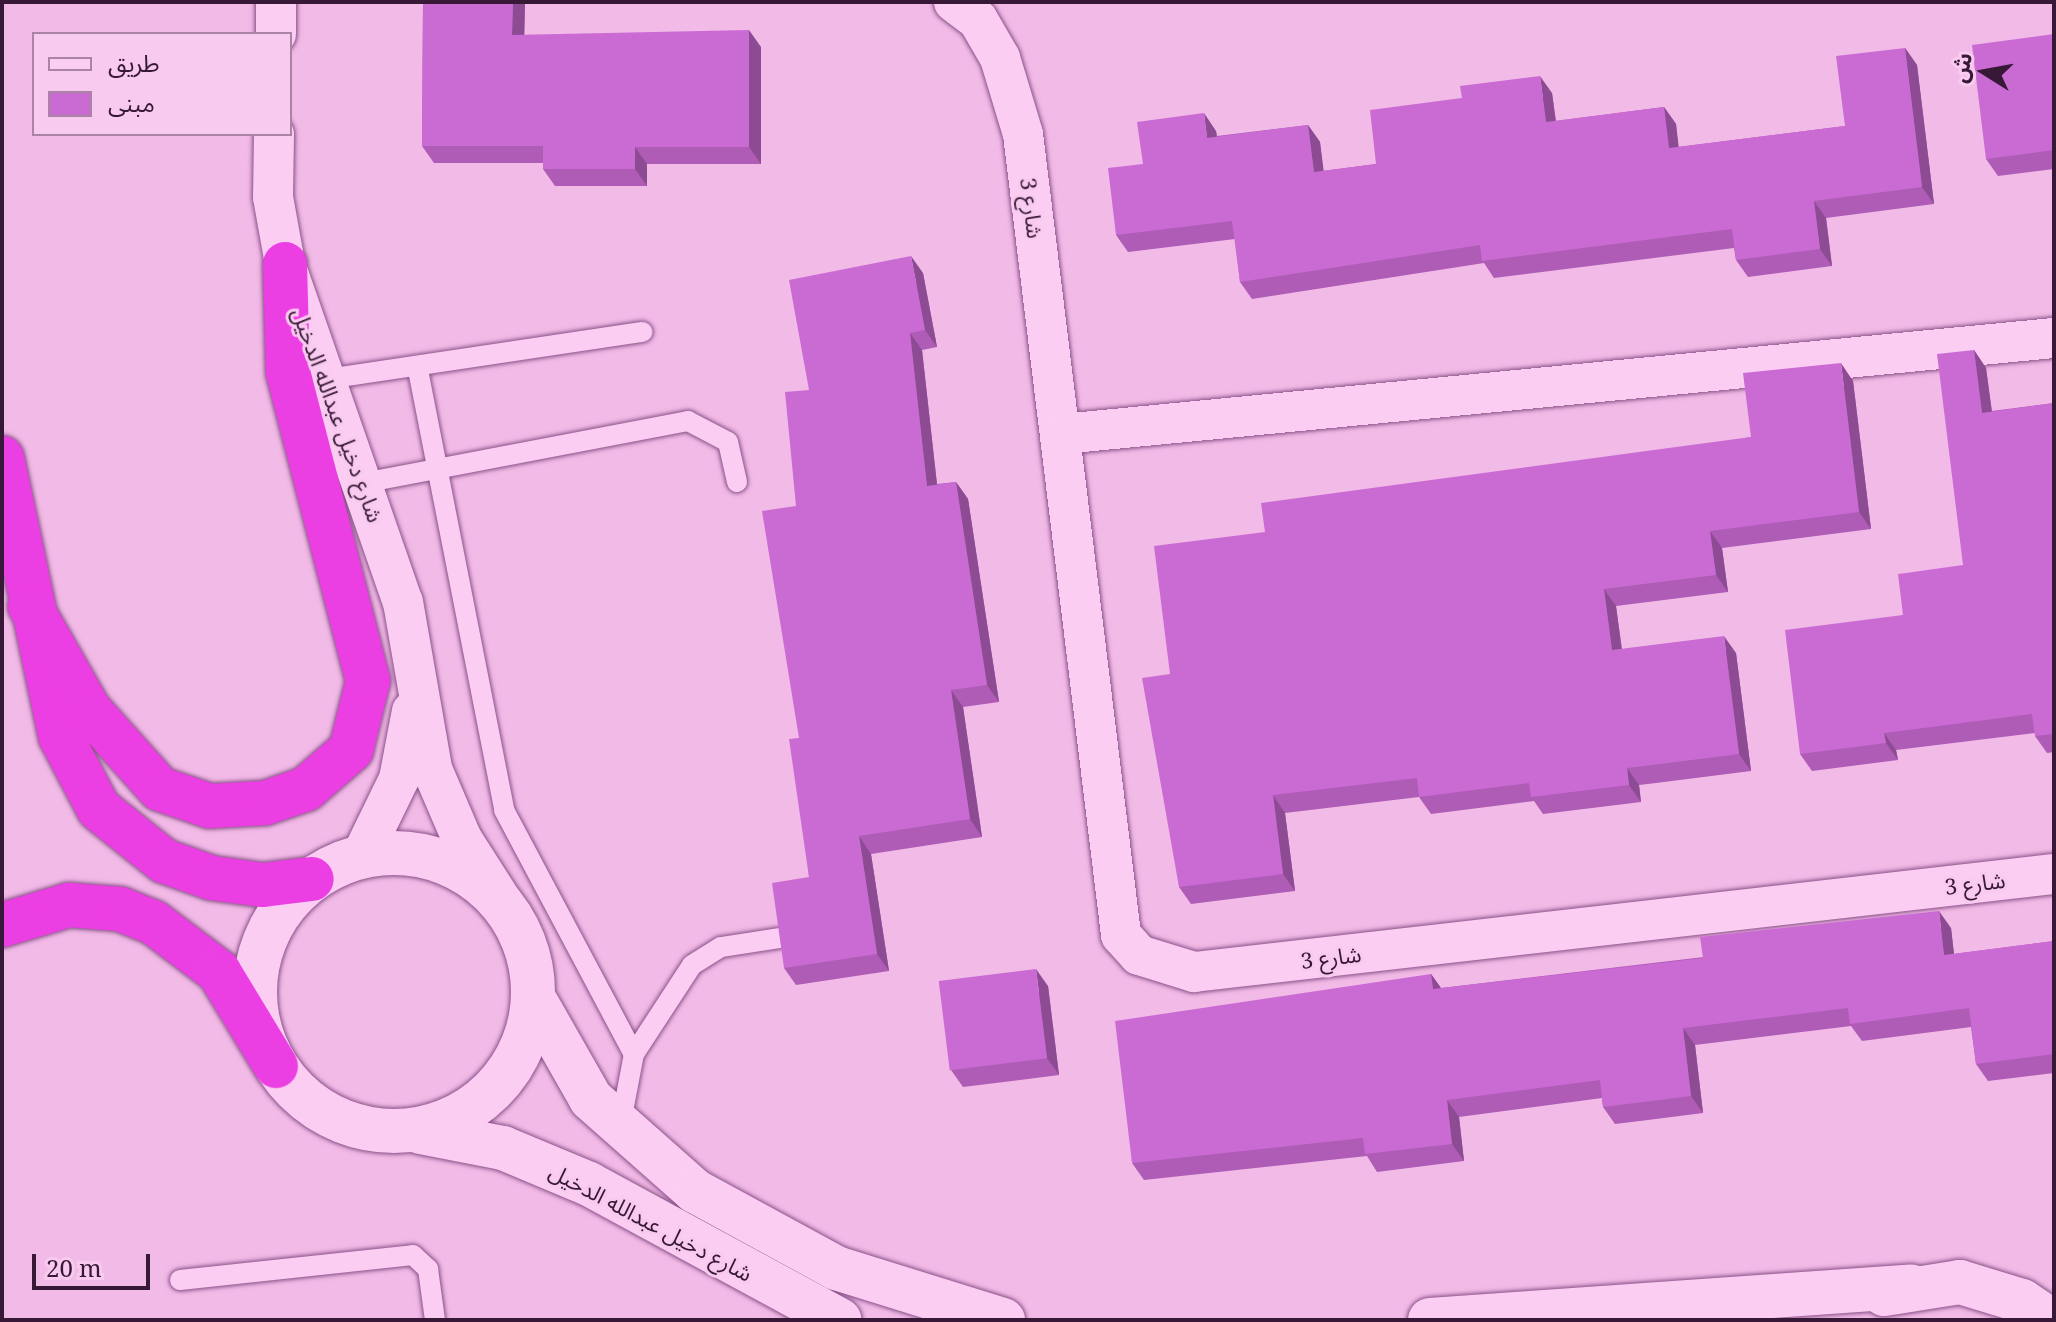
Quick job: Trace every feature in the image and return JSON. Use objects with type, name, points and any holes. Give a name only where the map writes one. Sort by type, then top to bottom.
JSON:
[{"type":"highway","points":[[30,606],[89,710],[160,789],[210,806],[265,803],[306,789],[351,750],[368,681],[288,372],[285,264]]},
{"type":"highway","points":[[2,458],[30,606],[61,737],[83,787],[126,836],[164,861],[212,878],[263,885],[312,879]]},
{"type":"highway","points":[[2,925],[69,905],[120,909],[153,922],[219,972],[276,1066]]},
{"type":"street","points":[[276,2],[276,32]]},
{"type":"street","name":"شارع 3","points":[[975,8],[1015,93],[1062,434],[1121,935],[1139,955],[1194,972],[2054,874]]},
{"type":"street","name":"شارع دخيل عبدالله الدخيل","points":[[274,136],[273,197],[285,264],[321,380],[363,483],[403,602],[414,695],[456,825],[503,903]]},
{"type":"street","points":[[1062,434],[2054,338]]},
{"type":"street","name":"شارع دخيل عبدالله الدخيل","points":[[362,855],[399,779],[414,695]]},
{"type":"street","points":[[362,855],[424,855],[454,865],[503,903],[531,964],[533,997],[516,1060],[496,1087],[442,1124],[409,1131],[347,1124],[319,1110],[276,1066],[256,1010],[258,965],[273,923],[312,879],[362,855]]},
{"type":"street","name":"شارع دخيل عبدالله الدخيل","points":[[533,997],[573,1074],[620,1130],[768,1236],[906,1293],[1003,1320]]},
{"type":"street","name":"شارع دخيل عبدالله الدخيل","points":[[409,1131],[476,1140],[565,1173],[840,1320]]},
{"type":"street","points":[[1841,1320],[1911,1286]]},
{"type":"street","points":[[1430,1320],[1911,1286],[1988,1287],[2050,1320]]},
{"type":"lane","points":[[321,380],[418,370],[642,332]]},
{"type":"lane","points":[[418,370],[432,469],[504,810],[634,1054]]},
{"type":"lane","points":[[363,483],[688,421],[728,442],[737,482]]},
{"type":"lane","points":[[620,1130],[623,1083],[634,1054],[692,965],[721,947],[780,938]]},
{"type":"lane","points":[[180,1280],[413,1255],[428,1269],[435,1320]]},
{"type":"building","points":[[423,2],[513,2],[512,35],[749,30],[749,147],[635,147],[635,169],[543,169],[543,146],[422,146]]},
{"type":"building","points":[[2054,34],[2054,150],[1986,159],[1972,45]]},
{"type":"building","points":[[1905,48],[1922,187],[1814,201],[1820,249],[1736,260],[1732,229],[1482,261],[1480,245],[1240,282],[1232,221],[1116,235],[1108,168],[1143,164],[1137,122],[1204,113],[1207,138],[1308,125],[1314,172],[1376,164],[1370,110],[1462,98],[1460,86],[1540,76],[1546,122],[1664,107],[1669,148],[1845,126],[1836,56]]},
{"type":"building","points":[[911,256],[925,330],[910,333],[927,486],[956,482],[987,685],[951,690],[970,819],[859,836],[877,954],[784,968],[772,883],[809,877],[789,739],[799,738],[762,511],[796,506],[785,392],[809,390],[789,280]]},
{"type":"building","points":[[1974,350],[1982,413],[2054,403],[2054,734],[2035,736],[2032,714],[1884,733],[1886,743],[1800,754],[1785,630],[1903,615],[1898,574],[1963,565],[1937,354]]},
{"type":"building","points":[[1841,363],[1859,512],[1710,531],[1716,575],[1604,589],[1612,650],[1724,636],[1739,754],[1627,768],[1629,785],[1531,797],[1529,783],[1419,797],[1417,778],[1273,795],[1283,874],[1179,887],[1142,678],[1170,674],[1154,546],[1265,532],[1261,503],[1751,437],[1743,373]]},
{"type":"building","points":[[1939,911],[1944,955],[2054,941],[2054,1054],[1976,1064],[1969,1008],[1850,1024],[1848,1008],[1683,1028],[1691,1096],[1603,1107],[1600,1080],[1447,1100],[1452,1144],[1365,1154],[1363,1138],[1132,1163],[1115,1021],[1431,974],[1433,989],[1703,958],[1700,937]]},
{"type":"building","points":[[1036,969],[1047,1058],[950,1070],[939,981]]}]
